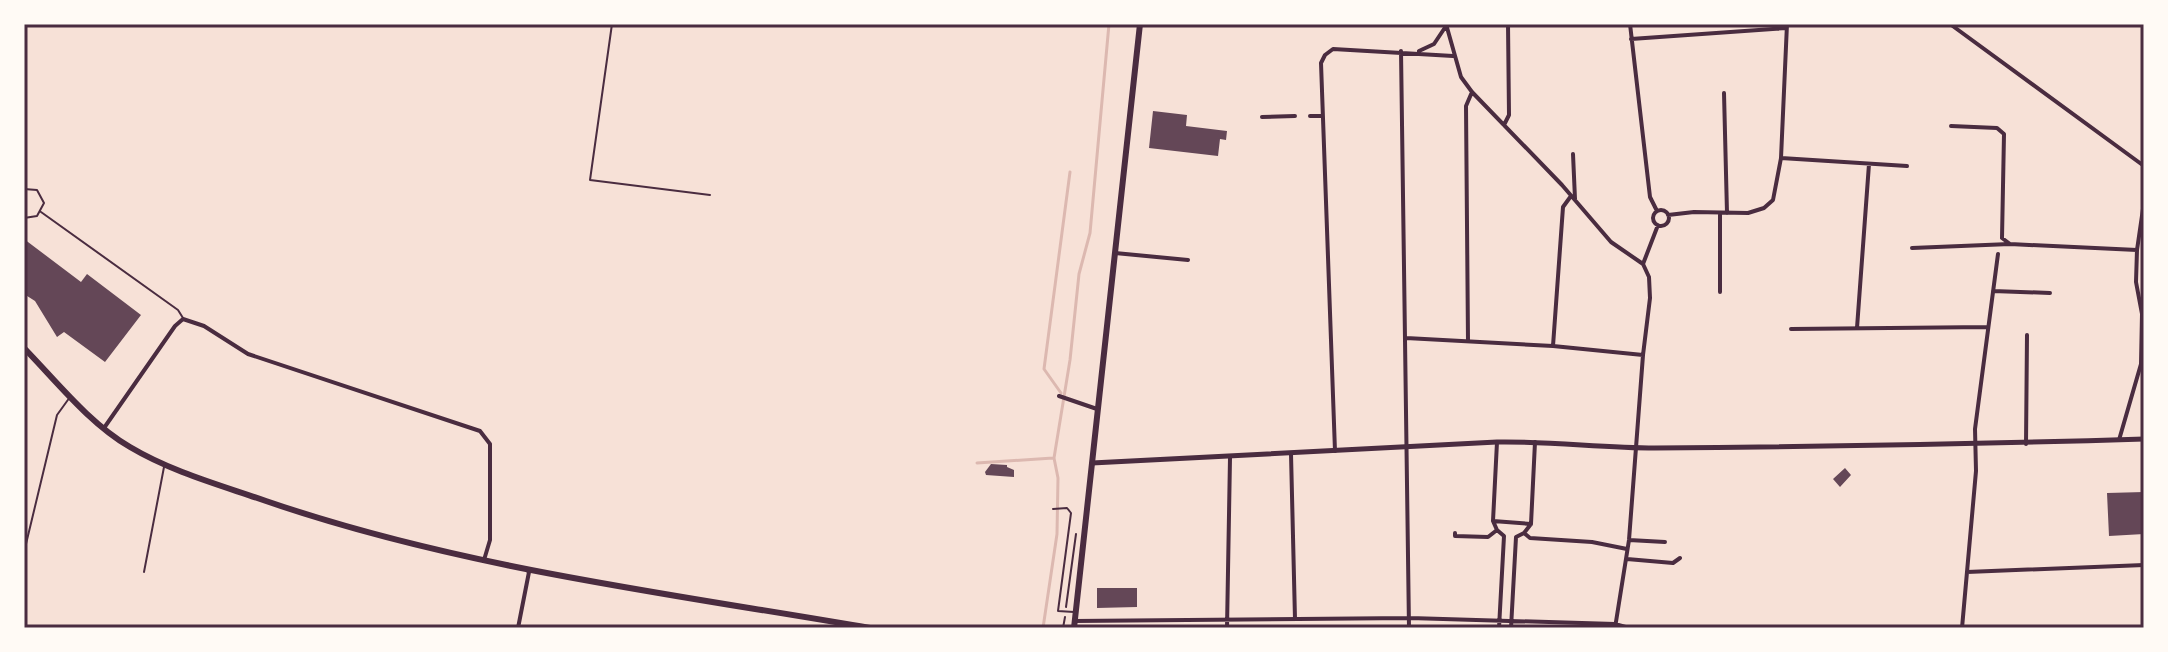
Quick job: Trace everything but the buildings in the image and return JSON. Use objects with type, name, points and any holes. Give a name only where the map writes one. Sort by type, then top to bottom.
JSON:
[{"type":"main road","points":[[1074,624],[1140,24]]},
{"type":"main road","points":[[24,348],[104,428],[132,448],[164,464],[326,521],[526,569],[870,628]]},
{"type":"street","points":[[1504,125],[1509,115],[1508,24]]},
{"type":"street","points":[[1630,24],[1650,197],[1657,211]]},
{"type":"street","points":[[1950,24],[2144,166]]},
{"type":"street","points":[[1416,52],[1434,44],[1446,25]]},
{"type":"street","points":[[1446,25],[1461,77],[1472,92],[1611,242],[1643,264],[1649,277],[1650,298],[1629,540],[1615,626]]},
{"type":"street","points":[[1631,39],[1787,26],[1781,158],[1773,200],[1764,208],[1748,213],[1668,215]]},
{"type":"street","points":[[1335,451],[1321,63],[1333,49],[1453,56]]},
{"type":"street","points":[[1401,51],[1409,628]]},
{"type":"street","points":[[1468,341],[1466,106],[1472,92]]},
{"type":"street","points":[[1724,93],[1727,213]]},
{"type":"street","points":[[1262,117],[1295,116]]},
{"type":"street","points":[[1310,116],[1323,116]]},
{"type":"street","points":[[1951,126],[1997,128],[2004,134],[2002,238],[2010,244]]},
{"type":"street","points":[[1553,346],[1563,207],[1573,198],[1573,154]]},
{"type":"street","points":[[1781,158],[1907,166]]},
{"type":"street","points":[[1857,328],[1869,164]]},
{"type":"street","points":[[2119,440],[2141,364],[2143,314],[2136,282],[2144,202]]},
{"type":"street","points":[[1663,210],[1668,215],[1664,225],[1653,222],[1657,211],[1663,210]]},
{"type":"street","points":[[1720,213],[1720,292]]},
{"type":"street","points":[[1643,264],[1658,225]]},
{"type":"street","points":[[1912,248],[2010,244],[2137,250]]},
{"type":"street","points":[[1115,253],[1188,260]]},
{"type":"street","points":[[1962,628],[1975,429],[1998,254]]},
{"type":"street","points":[[1993,291],[2050,293]]},
{"type":"street","points":[[104,428],[175,326],[183,319],[204,326],[248,354],[480,431],[490,444],[490,540],[484,560]]},
{"type":"street","points":[[1791,329],[1988,327]]},
{"type":"street","points":[[2026,444],[2027,335]]},
{"type":"street","points":[[1405,338],[1553,346],[1643,355]]},
{"type":"street","points":[[1059,396],[1097,409]]},
{"type":"street","points":[[1092,463],[1535,441],[1635,447],[1976,445],[2144,439]]},
{"type":"street","points":[[1497,442],[1493,521],[1504,536],[1516,537],[1531,524],[1535,441]]},
{"type":"street","points":[[1291,454],[1295,619]]},
{"type":"street","points":[[1227,628],[1230,458]]},
{"type":"street","points":[[1493,521],[1531,524]]},
{"type":"street","points":[[1455,533],[1455,536],[1488,537],[1497,530]]},
{"type":"street","points":[[1524,533],[1530,538],[1592,542],[1628,549]]},
{"type":"street","points":[[1499,628],[1504,536]]},
{"type":"street","points":[[1511,628],[1516,537]]},
{"type":"street","points":[[1629,540],[1665,542]]},
{"type":"street","points":[[1627,559],[1673,563],[1680,558]]},
{"type":"street","points":[[1967,572],[2144,565]]},
{"type":"street","points":[[518,628],[529,572],[526,569]]},
{"type":"street","points":[[1074,624],[1410,618],[1629,628]]},
{"type":"lane","points":[[24,189],[32,188],[41,193],[44,203],[41,212],[33,218],[24,218]]},
{"type":"lane","points":[[41,212],[178,310],[183,319]]},
{"type":"lane","points":[[26,544],[57,415],[71,396]]},
{"type":"lane","points":[[144,572],[164,464]]},
{"type":"lane","points":[[1053,509],[1065,508],[1071,514],[1058,611],[1076,612]]},
{"type":"path","points":[[612,24],[590,180],[710,195]]},
{"type":"waterway","points":[[1043,628],[1057,534],[1058,478],[1054,458],[1070,360],[1079,274],[1090,233],[1109,24]]},
{"type":"waterway","points":[[1061,393],[1044,369],[1070,172]]},
{"type":"waterway","points":[[977,463],[1053,458]]}]
